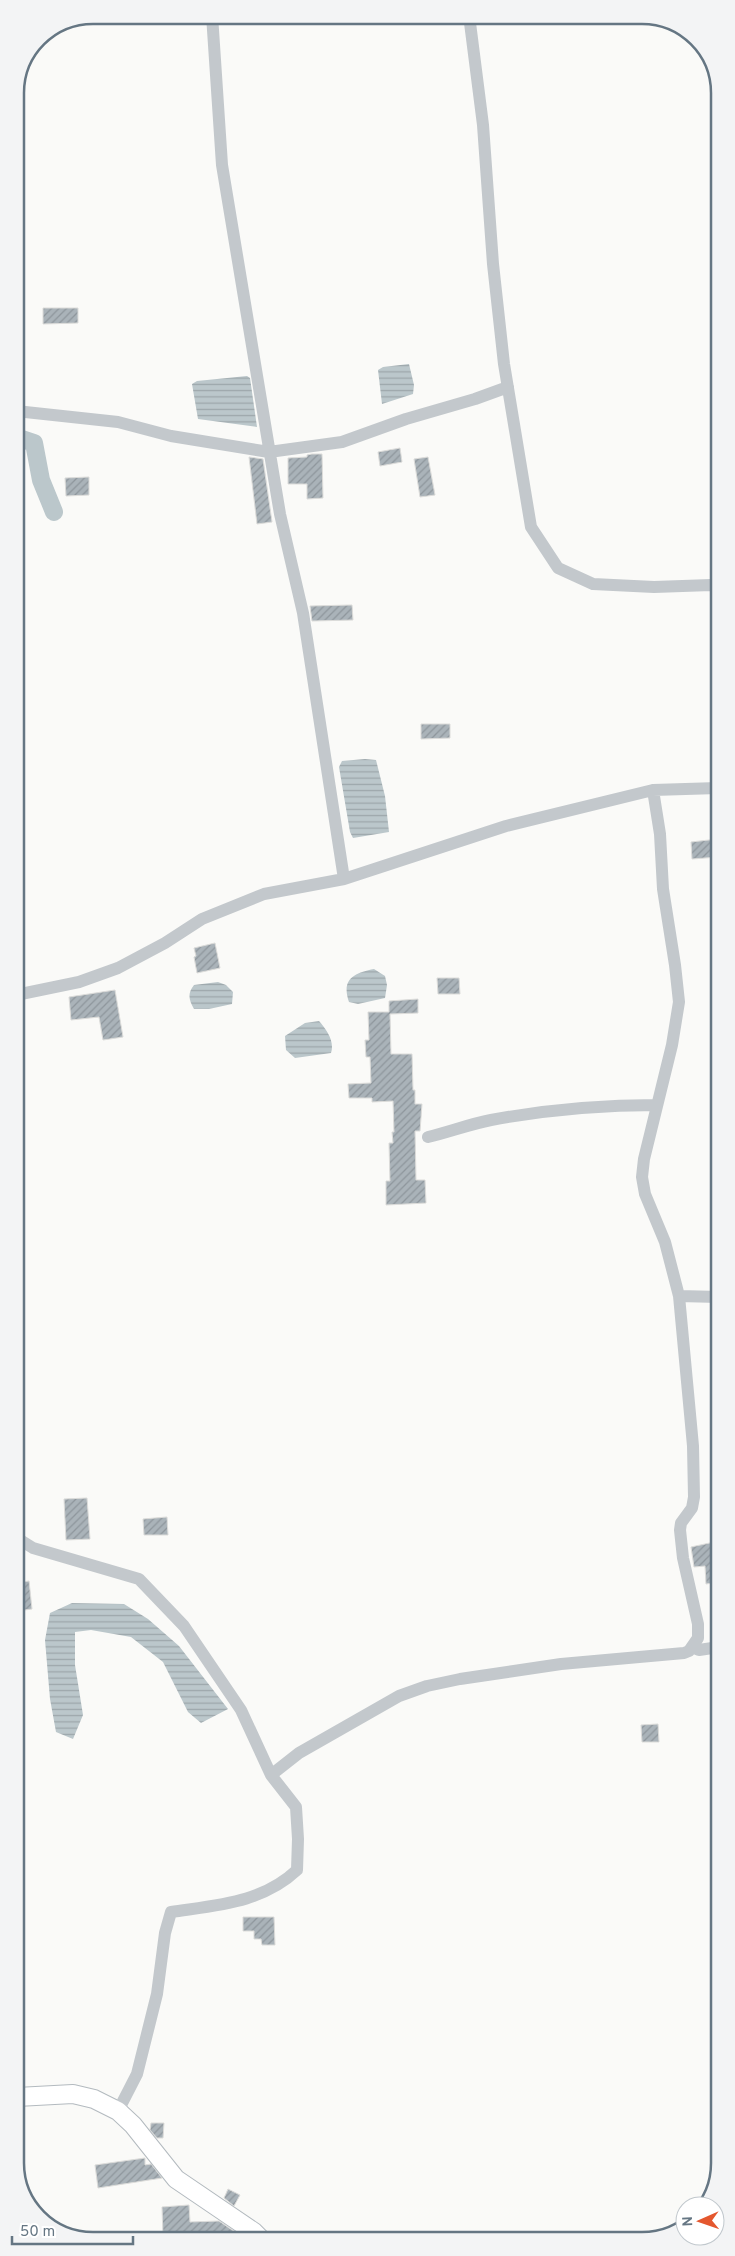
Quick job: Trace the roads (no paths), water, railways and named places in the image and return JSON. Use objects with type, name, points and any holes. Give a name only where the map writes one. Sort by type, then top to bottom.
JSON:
[{"type":"street","points":[[213,24],[222,165],[280,514],[303,613],[344,880]]},
{"type":"street","points":[[470,24],[483,125],[493,264],[508,388],[531,527],[558,568],[592,584],[711,587]]},
{"type":"street","points":[[24,412],[118,422],[180,438],[269,452],[342,442],[508,388]]},
{"type":"street","points":[[24,993],[79,982],[118,968],[165,943],[202,919],[264,894],[344,880],[506,826],[653,790],[711,788]]},
{"type":"street","points":[[271,1775],[299,1753],[399,1696],[427,1686],[460,1679],[561,1664],[684,1654],[698,1638],[698,1624],[683,1558],[680,1530],[681,1523],[692,1508],[694,1497],[693,1446],[679,1296],[665,1242],[645,1194],[642,1177],[644,1159],[672,1045],[679,1002],[663,889],[660,834],[653,790]]},
{"type":"street","points":[[428,1136],[490,1120],[533,1114],[626,1105],[657,1105]]},
{"type":"street","points":[[679,1296],[711,1297]]},
{"type":"street","points":[[24,1542],[33,1548],[139,1579],[184,1626],[241,1710],[271,1775],[296,1807],[297,1870],[282,1884],[240,1902],[171,1912],[165,1933],[156,1994],[137,2074],[118,2111]]},
{"type":"street","points":[[692,1647],[699,1650],[711,1649]]},
{"type":"street","points":[[24,2097],[73,2094],[94,2099],[118,2111],[133,2125],[176,2179],[254,2232]]},
{"type":"waterway","points":[[24,440],[34,443],[41,480],[54,512]]}]
